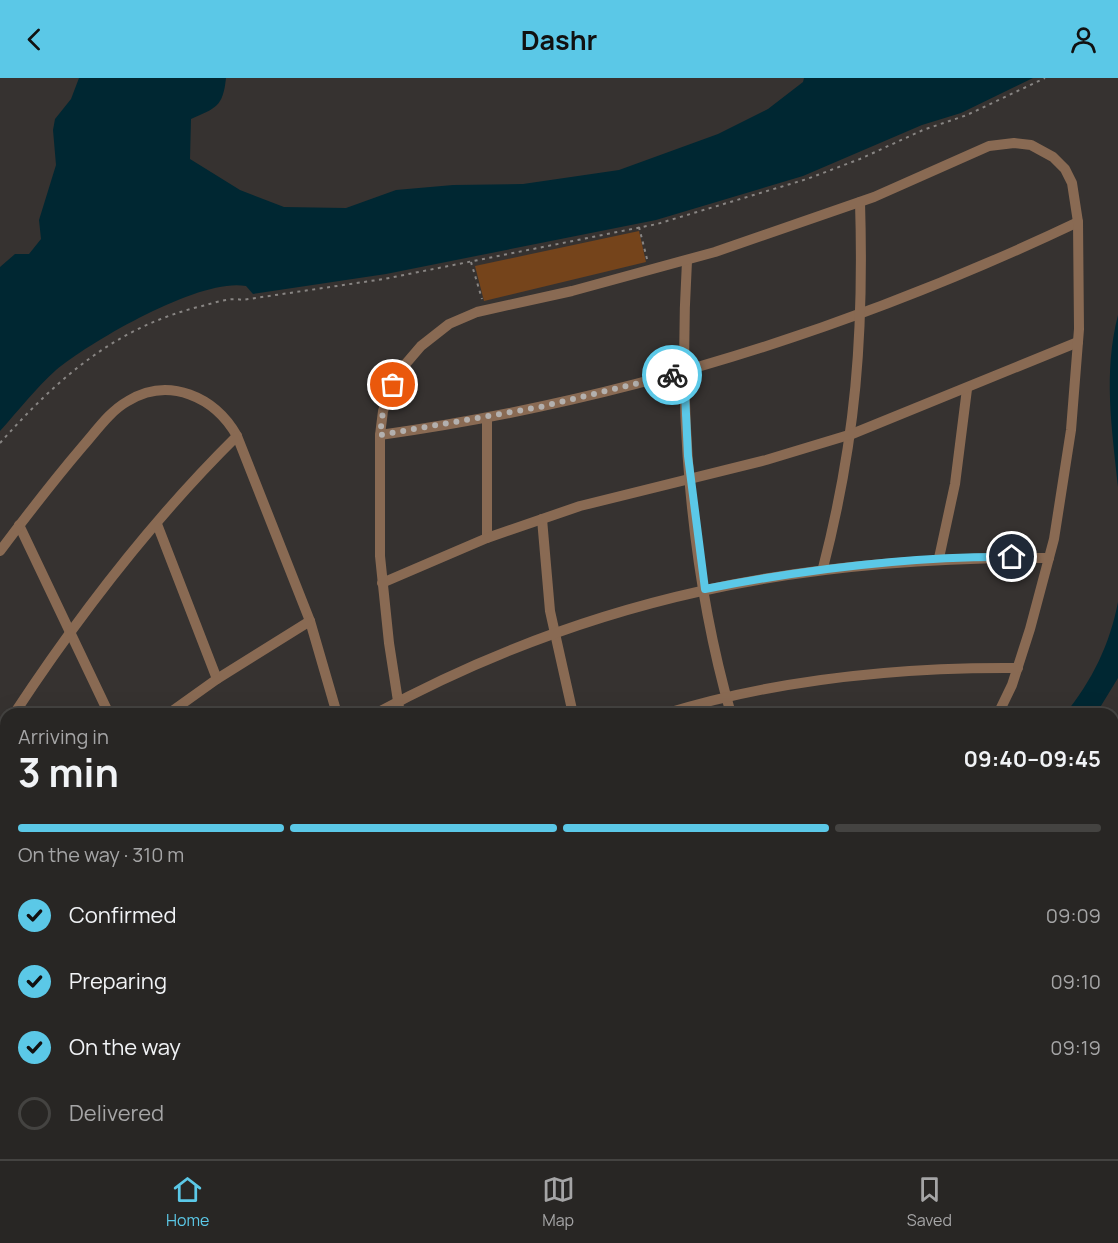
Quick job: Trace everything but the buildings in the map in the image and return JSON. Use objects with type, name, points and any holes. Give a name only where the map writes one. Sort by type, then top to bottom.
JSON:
[{"type":"street","points":[[398,708],[382,583],[379,533],[380,435],[387,399],[400,372],[421,346],[449,324],[487,309],[572,291],[687,261],[860,202],[989,146],[1023,143],[1046,153],[1065,169],[1075,192],[1078,222],[1078,342],[1067,462],[1049,558],[1018,668],[1001,708]]},
{"type":"street","points":[[823,568],[852,434],[861,315],[860,202]]},
{"type":"street","points":[[380,435],[487,418],[587,397],[684,372],[861,315],[994,261],[1078,222]]},
{"type":"street","points":[[687,261],[684,372],[690,478],[705,589],[730,708]]},
{"type":"street","points":[[382,583],[487,538],[608,498],[766,460],[852,434],[1078,342]]},
{"type":"street","points":[[939,558],[955,484],[967,389]]},
{"type":"street","points":[[0,551],[108,418],[136,396],[153,391],[172,390],[199,397],[222,414],[237,436],[310,621],[335,708]]},
{"type":"street","points":[[487,418],[487,538]]},
{"type":"street","points":[[18,708],[69,634],[157,524],[237,436]]},
{"type":"street","points":[[542,519],[547,590],[553,633],[572,708]]},
{"type":"street","points":[[157,524],[217,679]]},
{"type":"street","points":[[19,525],[106,708]]},
{"type":"street","points":[[386,708],[478,664],[553,633],[627,609],[705,589],[823,568],[939,558],[1049,558]]},
{"type":"street","points":[[176,708],[217,679],[310,621]]},
{"type":"street","points":[[687,708],[727,698],[859,676],[936,669],[1018,668]]},
{"type":"path","points":[[0,443],[46,392],[72,370],[133,331],[193,308],[234,298],[242,300],[384,279],[657,224],[807,179],[860,159],[923,130],[967,115],[1045,78]]},
{"type":"path","points":[[639,227],[649,264]]},
{"type":"path","points":[[471,262],[483,304]]},
{"type":"shaded area","points":[[639,231],[646,262],[484,301],[475,266]]},
{"type":"water","points":[[79,78],[226,78],[223,95],[217,105],[191,119],[190,159],[240,190],[284,207],[346,208],[396,190],[453,185],[523,184],[619,170],[718,134],[768,109],[803,82],[804,78],[1033,78],[961,113],[922,125],[803,176],[656,220],[386,274],[253,294],[246,286],[226,286],[202,291],[147,314],[94,343],[72,358],[34,392],[0,431],[0,267],[15,254],[29,254],[41,239],[39,220],[56,165],[53,130],[55,119],[71,99]]},
{"type":"water","points":[[1118,315],[1118,487],[1111,422],[1110,380],[1113,337]]},
{"type":"water","points":[[1118,602],[1118,678],[1100,708],[1070,708],[1092,675],[1115,618]]},
{"type":"way so far","points":[[393,385],[383,411],[380,435],[540,407],[672,375]]},
{"type":"route","points":[[672,375],[684,372],[688,456],[705,589],[823,568],[879,562],[1012,557]]}]
